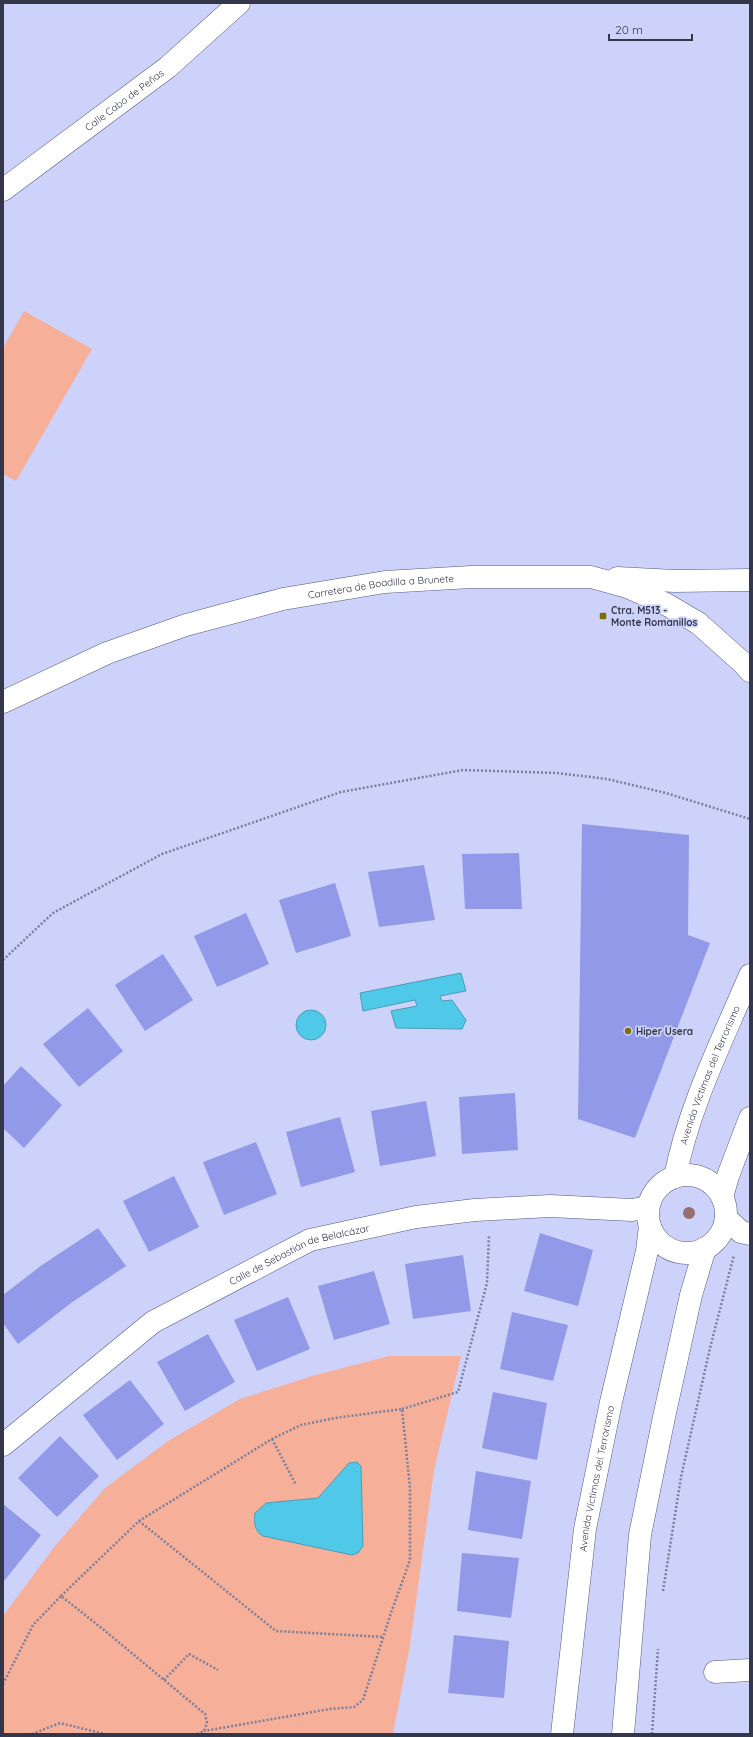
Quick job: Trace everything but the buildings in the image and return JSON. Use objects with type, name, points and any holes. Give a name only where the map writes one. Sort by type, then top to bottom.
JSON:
[{"type":"street","name":"Calle Cabo de Peñas","points":[[3,190],[168,67],[239,3]]},
{"type":"street","name":"Carretera de Boadilla a Brunete","points":[[3,702],[107,653],[186,625],[283,599],[385,582],[471,577],[591,577],[627,587],[664,604],[698,623],[750,671]]},
{"type":"street","points":[[591,577],[674,581],[750,580]]},
{"type":"street","name":"Avenida Víctimas del Terrorismo","points":[[675,1177],[679,1157],[695,1103],[750,975]]},
{"type":"street","points":[[735,1220],[728,1176],[750,1118]]},
{"type":"street","points":[[686,1175],[707,1181],[716,1188],[735,1220],[723,1230],[716,1240],[705,1248],[695,1252],[683,1253],[672,1250],[662,1244],[655,1236],[649,1216],[658,1188],[665,1181],[686,1175]]},
{"type":"street","name":"Calle de Sebastián de Belalcázar","points":[[3,1445],[153,1322],[310,1240],[416,1217],[475,1210],[550,1206],[632,1210],[649,1216]]},
{"type":"street","name":"Avenida Víctimas del Terrorismo","points":[[562,1734],[585,1529],[611,1402],[647,1251],[649,1216]]},
{"type":"street","points":[[623,1734],[640,1535],[689,1303],[705,1248]]},
{"type":"street","points":[[715,1672],[750,1670]]},
{"type":"path","points":[[3,960],[53,913],[162,854],[341,792],[463,770],[557,773],[607,779],[658,791],[750,819]]},
{"type":"path","points":[[663,1592],[680,1477],[710,1348],[735,1220]]},
{"type":"path","points":[[3,1684],[32,1625],[138,1521],[272,1439],[301,1425],[335,1418],[402,1409],[458,1392],[487,1283],[489,1228]]},
{"type":"path","points":[[197,1734],[204,1731],[330,1709],[354,1707],[362,1700],[410,1560],[410,1488],[402,1409]]},
{"type":"path","points":[[272,1439],[296,1484]]},
{"type":"path","points":[[138,1521],[276,1631],[383,1637]]},
{"type":"path","points":[[61,1596],[205,1714],[207,1723],[204,1731]]},
{"type":"path","points":[[652,1734],[658,1647]]},
{"type":"path","points":[[164,1680],[189,1654],[218,1670]]},
{"type":"path","points":[[32,1734],[60,1723],[105,1734]]},
{"type":"shaded area","points":[[24,311],[92,349],[16,481],[3,474],[3,348]]},
{"type":"shaded area","points":[[389,1356],[461,1356],[434,1470],[410,1645],[393,1734],[3,1734],[3,1616],[55,1546],[105,1488],[168,1441],[240,1399],[312,1376]]},
{"type":"water","points":[[461,973],[466,991],[440,996],[442,1001],[452,1000],[466,1020],[462,1029],[396,1028],[391,1011],[417,1006],[415,1000],[363,1011],[360,993]]},
{"type":"water","points":[[311,1010],[317,1011],[325,1019],[325,1031],[317,1039],[311,1040],[305,1039],[297,1031],[296,1025],[297,1019],[305,1011]]},
{"type":"water","points":[[357,1462],[361,1466],[363,1546],[358,1553],[352,1555],[263,1536],[258,1532],[255,1523],[255,1513],[266,1503],[318,1498],[349,1463]]},
{"type":"place","name":"Ctra. M513 - Monte Romanillos","points":[[603,616]]},
{"type":"place","name":"Hiper Usera","points":[[628,1031]]}]
